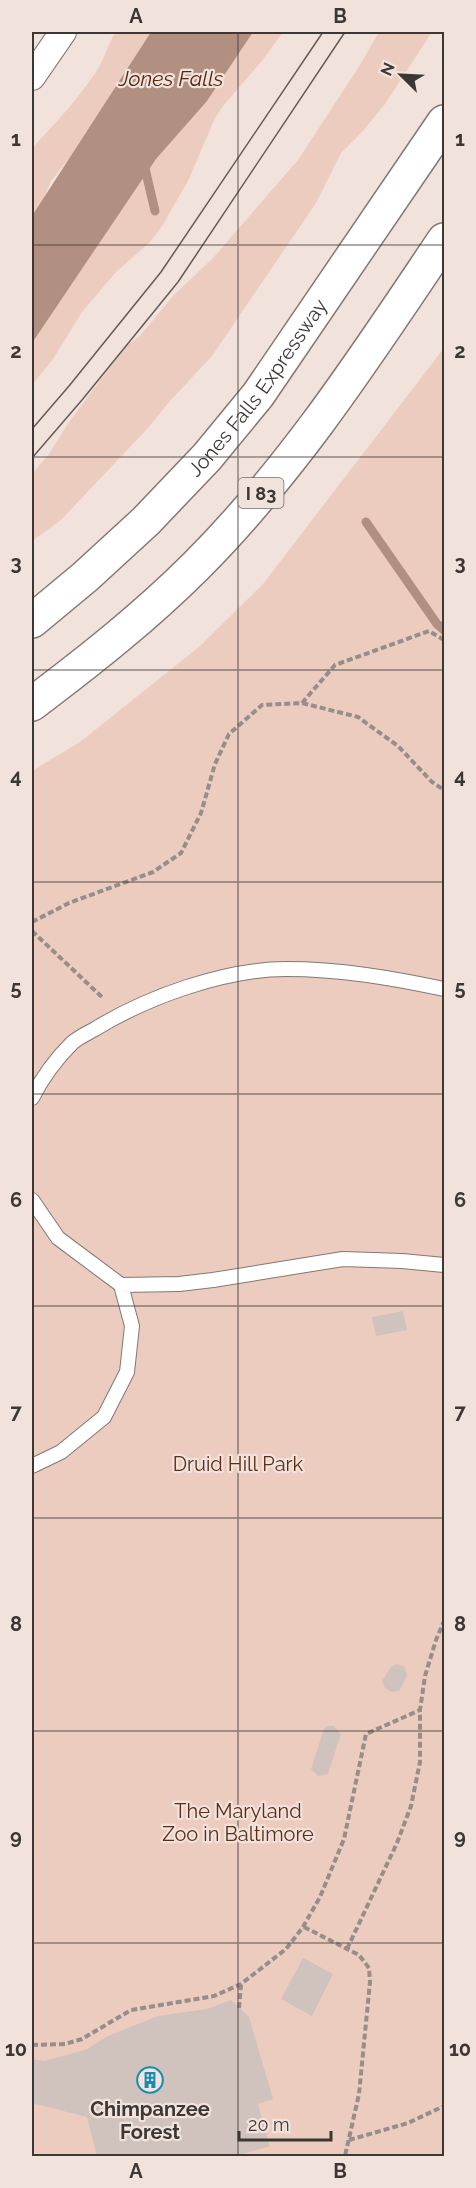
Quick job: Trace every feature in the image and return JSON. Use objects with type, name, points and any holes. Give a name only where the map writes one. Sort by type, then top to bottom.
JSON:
[{"type":"highway","name":"Jones Falls Expressway","points":[[32,621],[85,577],[146,521],[207,457],[272,376],[444,122]]},
{"type":"highway","name":"I 83","points":[[32,704],[127,630],[196,565],[257,498],[311,432],[362,362],[444,240]]},
{"type":"street","points":[[32,77],[63,32]]},
{"type":"lane","points":[[32,1098],[43,1076],[74,1042],[120,1014],[164,996],[228,976],[284,969],[356,972],[444,989]]},
{"type":"lane","points":[[32,1200],[58,1238],[121,1285],[179,1284],[343,1259],[444,1265]]},
{"type":"lane","points":[[32,1466],[61,1452],[104,1417],[127,1372],[132,1326],[121,1285]]},
{"type":"path","points":[[302,703],[335,665],[429,632],[444,640]]},
{"type":"path","points":[[32,922],[69,903],[153,872],[181,853],[201,813],[215,764],[229,734],[262,705],[302,703],[358,717],[398,746],[432,782],[444,790]]},
{"type":"path","points":[[32,931],[120,1014]]},
{"type":"path","points":[[347,1949],[397,1843],[411,1806],[420,1762],[420,1710],[425,1676],[444,1621]]},
{"type":"path","points":[[32,2045],[64,2044],[82,2039],[131,2010],[214,1996],[241,1984],[286,1949],[303,1927],[320,1897],[344,1839],[366,1734],[420,1710]]},
{"type":"path","points":[[303,1927],[359,1955],[369,1968],[370,1982],[359,2094],[345,2157]]},
{"type":"path","points":[[239,2008],[241,1984]]},
{"type":"path","points":[[348,2140],[408,2123],[444,2106]]},
{"type":"green space","points":[[116,32],[152,32],[77,149],[51,181],[32,228],[32,148],[91,80]]},
{"type":"green space","points":[[202,32],[283,32],[215,118],[188,181],[162,226],[150,242],[116,272],[82,312],[53,359],[32,385],[32,284]]},
{"type":"green space","points":[[379,32],[432,32],[385,104],[341,153],[316,203],[212,356],[61,520],[32,541],[32,474],[49,454],[69,422],[125,347],[140,336],[173,296],[213,258],[298,160]]},
{"type":"green space","name":"Druid Hill Park","points":[[444,348],[444,2156],[32,2156],[32,771],[80,742],[200,646],[263,584]]},
{"type":"water","name":"Jones Falls","points":[[151,32],[253,32],[207,101],[156,159],[32,343],[32,216]]},
{"type":"building","points":[[403,1311],[407,1330],[376,1336],[372,1317]]},
{"type":"building","points":[[397,1664],[405,1667],[407,1676],[399,1691],[392,1692],[385,1688],[382,1681],[391,1667]]},
{"type":"building","points":[[334,1726],[341,1734],[328,1774],[318,1776],[311,1769],[324,1729]]},
{"type":"building","points":[[303,1958],[333,1974],[312,2016],[281,1999]]},
{"type":"building","name":"Chimpanzee Forest","points":[[231,2000],[249,2017],[273,2099],[258,2104],[270,2146],[236,2156],[97,2156],[87,2117],[32,2103],[32,2059],[44,2061],[67,2055],[87,2049],[108,2036],[158,2016],[207,2009]]},
{"type":"waterway","points":[[144,164],[155,211]]},
{"type":"waterway","points":[[366,522],[437,624],[444,630]]},
{"type":"tram line","points":[[32,429],[161,272],[323,32]]},
{"type":"tram line","points":[[32,458],[178,282],[345,32]]},
{"type":"place","name":"Chimpanzee Forest","points":[[150,2080]]},
{"type":"park label","name":"The Maryland Zoo in Baltimore","points":[[238,1822]]}]
